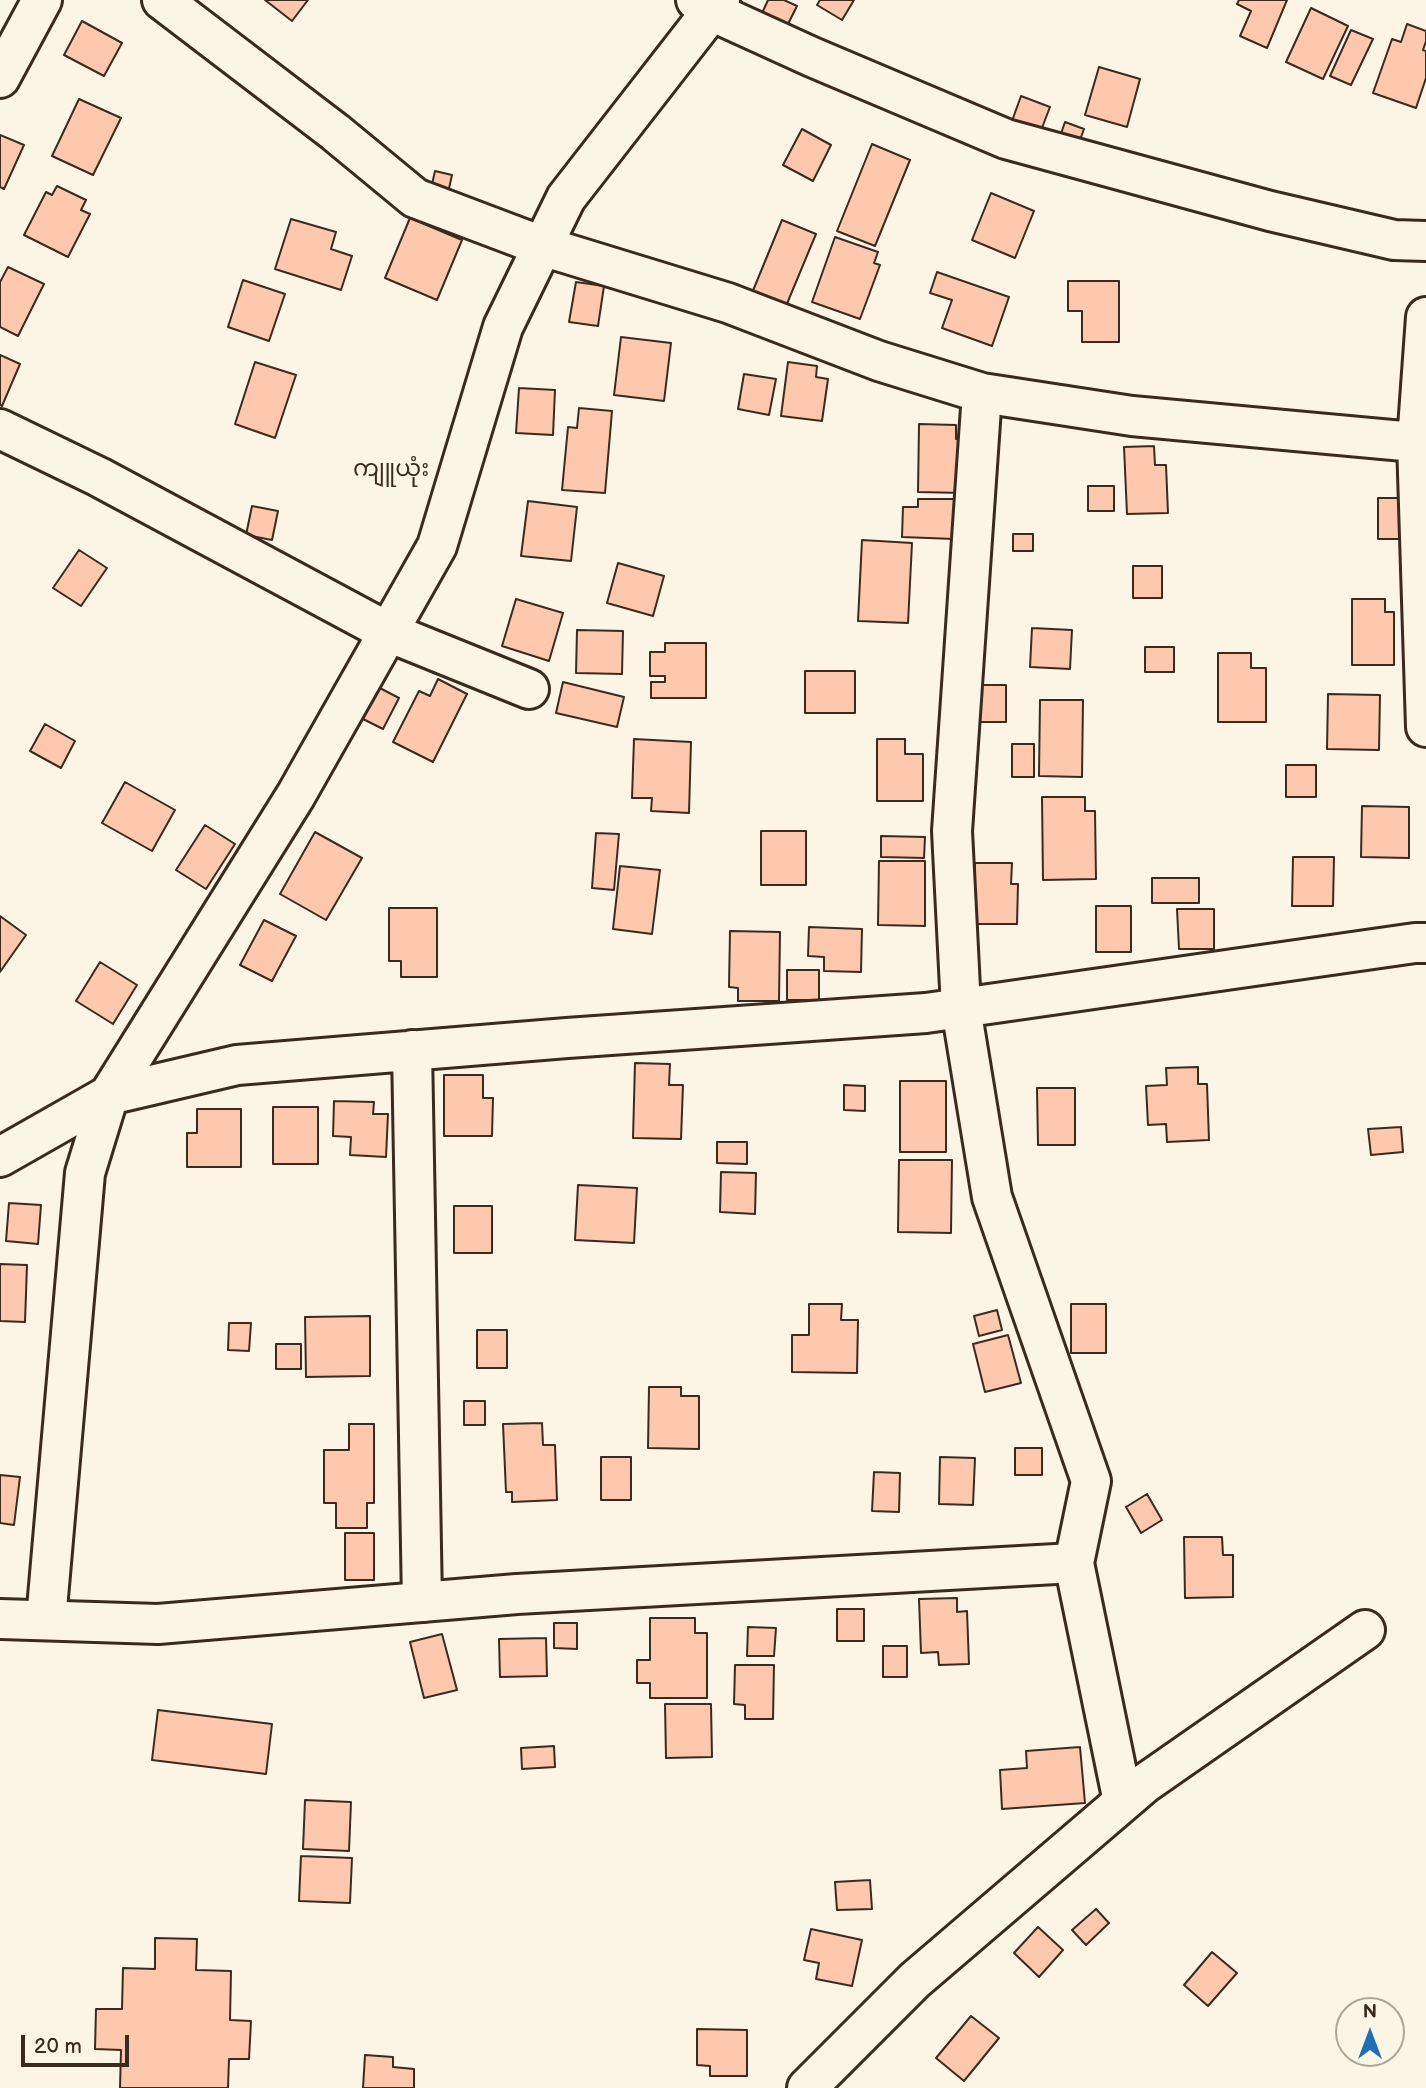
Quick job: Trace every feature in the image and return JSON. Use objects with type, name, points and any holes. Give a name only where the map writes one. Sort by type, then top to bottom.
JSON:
[{"type":"street","points":[[0,78],[42,0]]},
{"type":"street","points":[[162,0],[335,132],[415,198],[542,246],[728,303],[879,361],[982,393],[1132,416],[1421,442]]},
{"type":"street","points":[[46,1620],[85,1173],[109,1095],[296,795],[437,546],[503,327],[566,198],[709,4],[812,57],[1006,139],[1269,211],[1394,240],[1426,241]]},
{"type":"street","points":[[1426,317],[1421,442],[1426,727]]},
{"type":"street","points":[[982,393],[952,831],[961,1008],[992,1197],[1091,1481],[1074,1563],[1123,1802]]},
{"type":"street","points":[[0,429],[99,477],[388,632],[529,690]]},
{"type":"street","points":[[0,1157],[109,1095],[237,1065],[580,1037],[926,1013],[1426,943]]},
{"type":"street","points":[[412,1050],[422,1602]]},
{"type":"street","points":[[0,1619],[158,1624],[517,1594],[1074,1563]]},
{"type":"street","points":[[807,2088],[915,1980],[1144,1784],[1365,1630]]},
{"type":"building","points":[[265,0],[308,0],[292,21]]},
{"type":"building","points":[[768,0],[784,0],[797,6],[783,34],[758,22]]},
{"type":"building","points":[[820,0],[854,0],[842,20],[817,5]]},
{"type":"building","points":[[1239,0],[1287,0],[1267,48],[1240,36],[1251,11],[1237,4]]},
{"type":"building","points":[[1311,8],[1348,26],[1323,79],[1286,62]]},
{"type":"building","points":[[82,21],[122,43],[104,76],[64,55]]},
{"type":"building","points":[[1407,24],[1426,31],[1423,50],[1426,51],[1426,78],[1416,108],[1373,93],[1392,39],[1401,42]]},
{"type":"building","points":[[1351,30],[1373,39],[1351,85],[1330,76]]},
{"type":"building","points":[[1099,67],[1140,79],[1127,127],[1085,115]]},
{"type":"building","points":[[1021,96],[1050,107],[1040,133],[1012,121]]},
{"type":"building","points":[[79,99],[121,118],[93,175],[52,156]]},
{"type":"building","points":[[1065,122],[1084,129],[1076,151],[1057,145]]},
{"type":"building","points":[[802,129],[831,145],[813,181],[783,165]]},
{"type":"building","points":[[0,135],[24,145],[4,189],[0,187]]},
{"type":"building","points":[[872,144],[910,160],[875,246],[837,231]]},
{"type":"building","points":[[435,171],[452,175],[448,193],[431,189]]},
{"type":"building","points":[[57,186],[86,200],[81,210],[90,214],[68,257],[24,235],[46,192],[52,195]]},
{"type":"building","points":[[991,193],[1034,211],[1015,258],[972,240]]},
{"type":"building","points":[[410,218],[462,240],[437,300],[385,278]]},
{"type":"building","points":[[291,219],[336,232],[331,249],[352,256],[341,290],[275,269]]},
{"type":"building","points":[[782,220],[816,234],[786,306],[752,293]]},
{"type":"building","points":[[835,237],[878,252],[874,263],[880,265],[860,319],[812,302]]},
{"type":"building","points":[[8,267],[44,284],[18,336],[0,327],[0,282]]},
{"type":"building","points":[[937,272],[1009,297],[992,346],[942,328],[952,300],[930,293]]},
{"type":"building","points":[[243,280],[285,294],[269,341],[228,327]]},
{"type":"building","points":[[1068,281],[1119,281],[1119,342],[1082,342],[1082,311],[1068,311]]},
{"type":"building","points":[[576,282],[604,286],[598,326],[569,322]]},
{"type":"building","points":[[621,337],[671,343],[664,401],[614,395]]},
{"type":"building","points":[[0,355],[20,364],[2,406],[0,405]]},
{"type":"building","points":[[255,362],[296,375],[275,438],[235,424]]},
{"type":"building","points":[[788,362],[817,366],[816,377],[828,379],[822,421],[781,416]]},
{"type":"building","points":[[744,374],[776,379],[769,415],[738,409]]},
{"type":"building","points":[[519,388],[555,390],[553,435],[516,433]]},
{"type":"building","points":[[579,408],[612,411],[605,493],[562,490],[568,427],[577,428]]},
{"type":"building","points":[[919,424],[956,425],[956,439],[964,440],[962,493],[918,492]]},
{"type":"building","points":[[1154,446],[1155,465],[1166,465],[1168,513],[1127,514],[1124,447]]},
{"type":"building","points":[[1088,486],[1114,486],[1114,511],[1088,511]]},
{"type":"building","points":[[1378,498],[1412,498],[1412,539],[1378,539]]},
{"type":"building","points":[[918,499],[954,499],[954,539],[902,537],[903,507],[918,507]]},
{"type":"building","points":[[528,501],[577,507],[571,561],[521,556]]},
{"type":"building","points":[[252,506],[278,511],[272,540],[246,535]]},
{"type":"building","points":[[1013,534],[1033,534],[1033,551],[1013,551]]},
{"type":"building","points":[[862,540],[912,543],[908,623],[858,621]]},
{"type":"building","points":[[79,550],[107,568],[81,606],[53,588]]},
{"type":"building","points":[[618,563],[664,576],[653,616],[607,603]]},
{"type":"building","points":[[1133,566],[1162,566],[1162,598],[1133,598]]},
{"type":"building","points":[[516,599],[563,613],[549,661],[502,646]]},
{"type":"building","points":[[1352,599],[1385,599],[1385,612],[1394,612],[1394,665],[1352,665]]},
{"type":"building","points":[[1032,628],[1072,630],[1070,669],[1030,667]]},
{"type":"building","points":[[577,630],[623,631],[622,674],[576,673]]},
{"type":"building","points":[[665,643],[706,643],[706,698],[651,698],[651,682],[665,682],[665,676],[650,676],[650,652],[665,652]]},
{"type":"building","points":[[1145,647],[1174,647],[1174,672],[1145,672]]},
{"type":"building","points":[[1218,653],[1251,653],[1251,668],[1266,668],[1266,722],[1218,722]]},
{"type":"building","points":[[805,671],[855,671],[855,713],[805,713]]},
{"type":"building","points":[[438,679],[467,694],[433,762],[393,742],[419,691],[430,696]]},
{"type":"building","points":[[563,682],[624,697],[617,727],[556,713]]},
{"type":"building","points":[[374,685],[399,698],[383,729],[357,716]]},
{"type":"building","points":[[979,685],[1006,685],[1006,722],[979,722]]},
{"type":"building","points":[[1328,694],[1380,695],[1379,750],[1327,749]]},
{"type":"building","points":[[1040,700],[1083,700],[1082,777],[1039,776]]},
{"type":"building","points":[[45,724],[75,741],[61,768],[30,751]]},
{"type":"building","points":[[634,739],[691,742],[689,813],[651,811],[652,798],[632,798]]},
{"type":"building","points":[[877,739],[905,739],[905,754],[923,754],[923,801],[877,801]]},
{"type":"building","points":[[1012,744],[1034,744],[1034,777],[1012,777]]},
{"type":"building","points":[[1286,765],[1316,765],[1316,797],[1286,797]]},
{"type":"building","points":[[125,782],[175,810],[152,851],[102,823]]},
{"type":"building","points":[[1042,797],[1085,797],[1085,811],[1095,811],[1096,879],[1043,880]]},
{"type":"building","points":[[1362,806],[1409,807],[1409,858],[1361,857]]},
{"type":"building","points":[[205,825],[235,844],[206,889],[176,870]]},
{"type":"building","points":[[761,831],[806,831],[806,885],[761,885]]},
{"type":"building","points":[[315,832],[362,858],[326,920],[280,894]]},
{"type":"building","points":[[596,833],[619,834],[614,890],[592,888]]},
{"type":"building","points":[[881,836],[925,837],[924,858],[881,857]]},
{"type":"building","points":[[1293,857],[1334,857],[1333,906],[1292,906]]},
{"type":"building","points":[[879,861],[925,861],[925,926],[878,925]]},
{"type":"building","points":[[975,863],[1012,863],[1011,884],[1018,884],[1017,924],[974,924]]},
{"type":"building","points":[[620,866],[660,870],[652,934],[613,929]]},
{"type":"building","points":[[1152,878],[1199,878],[1199,903],[1152,903]]},
{"type":"building","points":[[1096,906],[1131,906],[1131,952],[1096,952]]},
{"type":"building","points":[[389,908],[437,908],[437,977],[401,977],[401,961],[389,961]]},
{"type":"building","points":[[1177,909],[1214,909],[1214,949],[1179,949]]},
{"type":"building","points":[[0,916],[26,935],[0,972]]},
{"type":"building","points":[[264,920],[296,936],[272,981],[240,965]]},
{"type":"building","points":[[809,927],[862,929],[861,972],[824,971],[824,957],[808,956]]},
{"type":"building","points":[[730,931],[780,932],[779,1001],[738,1001],[738,988],[729,987]]},
{"type":"building","points":[[100,962],[137,985],[113,1024],[76,1001]]},
{"type":"building","points":[[787,970],[819,970],[819,1000],[787,1000]]},
{"type":"building","points":[[635,1063],[670,1064],[669,1085],[683,1085],[681,1139],[633,1138]]},
{"type":"building","points":[[1198,1067],[1198,1084],[1207,1084],[1209,1140],[1167,1142],[1166,1124],[1148,1125],[1146,1086],[1167,1085],[1166,1068]]},
{"type":"building","points":[[444,1075],[483,1075],[483,1098],[493,1098],[492,1136],[444,1136]]},
{"type":"building","points":[[900,1081],[946,1081],[946,1152],[900,1152]]},
{"type":"building","points":[[844,1085],[865,1086],[865,1111],[844,1110]]},
{"type":"building","points":[[1037,1088],[1075,1088],[1075,1145],[1038,1145]]},
{"type":"building","points":[[334,1101],[374,1102],[373,1114],[388,1114],[386,1157],[350,1155],[351,1137],[333,1136]]},
{"type":"building","points":[[273,1107],[318,1107],[318,1164],[273,1164]]},
{"type":"building","points":[[197,1109],[241,1109],[241,1167],[187,1167],[187,1133],[197,1133]]},
{"type":"building","points":[[1401,1127],[1403,1152],[1371,1155],[1368,1129]]},
{"type":"building","points":[[717,1142],[747,1142],[747,1164],[717,1163]]},
{"type":"building","points":[[899,1160],[952,1160],[951,1233],[898,1232]]},
{"type":"building","points":[[721,1172],[756,1173],[755,1214],[720,1212]]},
{"type":"building","points":[[578,1185],[637,1188],[634,1243],[575,1240]]},
{"type":"building","points":[[9,1203],[41,1205],[38,1244],[6,1241]]},
{"type":"building","points":[[454,1206],[492,1206],[492,1253],[454,1253]]},
{"type":"building","points":[[0,1264],[27,1265],[25,1322],[0,1321]]},
{"type":"building","points":[[809,1304],[842,1304],[841,1320],[858,1320],[857,1373],[792,1372],[792,1335],[809,1335]]},
{"type":"building","points":[[1071,1304],[1106,1304],[1106,1353],[1071,1353]]},
{"type":"building","points":[[997,1310],[1002,1330],[979,1336],[974,1316]]},
{"type":"building","points":[[370,1316],[370,1376],[306,1377],[305,1317]]},
{"type":"building","points":[[229,1323],[251,1323],[249,1351],[228,1350]]},
{"type":"building","points":[[477,1330],[507,1330],[507,1368],[477,1368]]},
{"type":"building","points":[[1008,1335],[1021,1383],[985,1392],[973,1344]]},
{"type":"building","points":[[276,1344],[301,1344],[301,1369],[276,1369]]},
{"type":"building","points":[[649,1387],[681,1387],[681,1396],[699,1396],[699,1449],[648,1448]]},
{"type":"building","points":[[464,1401],[485,1401],[485,1425],[464,1425]]},
{"type":"building","points":[[542,1423],[543,1445],[555,1445],[557,1500],[512,1502],[512,1492],[506,1492],[503,1424]]},
{"type":"building","points":[[349,1424],[374,1424],[374,1503],[367,1503],[367,1528],[336,1528],[336,1503],[324,1503],[324,1450],[349,1450]]},
{"type":"building","points":[[1015,1448],[1042,1448],[1042,1475],[1015,1475]]},
{"type":"building","points":[[601,1457],[631,1457],[631,1500],[601,1500]]},
{"type":"building","points":[[940,1457],[975,1458],[973,1505],[939,1504]]},
{"type":"building","points":[[874,1472],[900,1473],[899,1512],[872,1511]]},
{"type":"building","points":[[0,1475],[20,1477],[14,1525],[0,1523]]},
{"type":"building","points":[[1147,1494],[1162,1520],[1141,1533],[1126,1507]]},
{"type":"building","points":[[345,1533],[374,1533],[374,1580],[345,1580]]},
{"type":"building","points":[[1184,1537],[1222,1537],[1223,1555],[1233,1555],[1233,1597],[1185,1598]]},
{"type":"building","points":[[957,1598],[957,1612],[967,1611],[969,1664],[939,1665],[938,1652],[921,1653],[919,1599]]},
{"type":"building","points":[[837,1609],[864,1609],[864,1641],[837,1641]]},
{"type":"building","points":[[650,1618],[695,1618],[695,1633],[707,1633],[707,1698],[650,1698],[650,1683],[637,1683],[637,1660],[650,1660]]},
{"type":"building","points":[[554,1623],[577,1623],[577,1649],[554,1648]]},
{"type":"building","points":[[748,1627],[776,1628],[774,1656],[747,1656]]},
{"type":"building","points":[[442,1634],[457,1690],[424,1698],[410,1642]]},
{"type":"building","points":[[546,1638],[547,1676],[500,1677],[499,1639]]},
{"type":"building","points":[[883,1646],[907,1646],[907,1677],[883,1677]]},
{"type":"building","points":[[735,1665],[774,1665],[773,1719],[745,1719],[745,1705],[734,1704]]},
{"type":"building","points":[[665,1704],[711,1704],[712,1757],[666,1758]]},
{"type":"building","points":[[158,1710],[272,1724],[266,1774],[152,1760]]},
{"type":"building","points":[[554,1746],[555,1767],[522,1769],[521,1748]]},
{"type":"building","points":[[1080,1747],[1085,1803],[1002,1809],[1000,1770],[1027,1768],[1026,1751]]},
{"type":"building","points":[[305,1800],[351,1802],[349,1851],[303,1849]]},
{"type":"building","points":[[301,1856],[352,1858],[350,1903],[299,1901]]},
{"type":"building","points":[[870,1880],[872,1909],[837,1910],[835,1882]]},
{"type":"building","points":[[1096,1909],[1109,1923],[1086,1945],[1072,1930]]},
{"type":"building","points":[[1038,1927],[1063,1950],[1039,1977],[1014,1953]]},
{"type":"building","points":[[811,1929],[862,1940],[852,1986],[816,1979],[819,1963],[804,1960]]},
{"type":"building","points":[[155,1938],[197,1939],[196,1970],[231,1971],[230,2020],[251,2021],[249,2059],[229,2059],[228,2088],[120,2088],[121,2050],[95,2049],[96,2009],[122,2009],[123,1968],[155,1969]]},
{"type":"building","points":[[1212,1952],[1237,1973],[1208,2006],[1184,1985]]},
{"type":"building","points":[[971,2016],[999,2038],[964,2081],[936,2058]]},
{"type":"building","points":[[697,2029],[747,2030],[747,2076],[710,2076],[710,2066],[697,2065]]},
{"type":"building","points":[[365,2055],[393,2057],[393,2067],[414,2069],[414,2088],[363,2088]]},
{"type":"district","name":"ကျူယုံး","points":[[391,470]]}]
